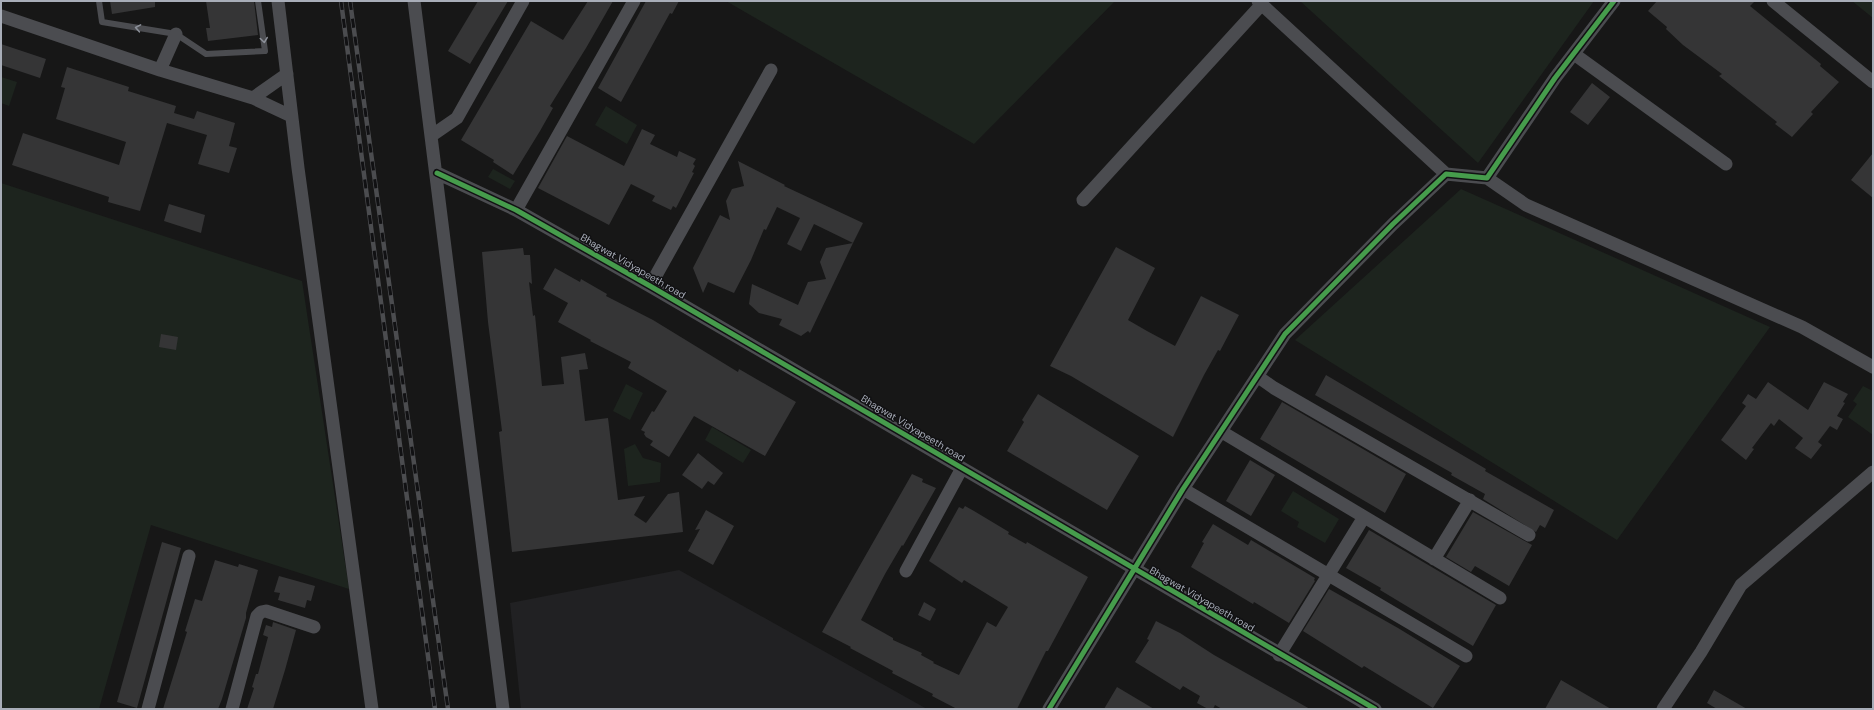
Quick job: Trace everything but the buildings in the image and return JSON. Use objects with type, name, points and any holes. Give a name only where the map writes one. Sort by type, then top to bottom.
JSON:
[{"type":"street","points":[[278,1],[291,116],[372,709]]},
{"type":"street","points":[[414,1],[430,136],[437,173],[503,709]]},
{"type":"street","points":[[430,136],[458,118],[523,1]]},
{"type":"street","points":[[516,210],[634,1]]},
{"type":"street","points":[[1487,178],[1555,78],[1614,1]]},
{"type":"street","points":[[1773,1],[1873,82]]},
{"type":"street","points":[[1083,200],[1260,3],[1446,174],[1487,178],[1526,205],[1802,327],[1873,367]]},
{"type":"street","points":[[1,16],[160,70],[253,98],[291,116]]},
{"type":"street","points":[[160,70],[176,34]]},
{"type":"street","points":[[1574,54],[1726,164]]},
{"type":"street","points":[[650,286],[771,70]]},
{"type":"street","points":[[253,98],[287,74]]},
{"type":"street","name":"Bhagwat Vidyapeeth road","points":[[437,173],[516,210],[650,286],[1375,709]]},
{"type":"street","points":[[1049,709],[1183,489],[1222,432],[1285,334],[1393,224],[1446,174]]},
{"type":"street","points":[[1257,376],[1274,388],[1529,535]]},
{"type":"street","points":[[1222,432],[1500,598]]},
{"type":"street","points":[[906,571],[962,468]]},
{"type":"street","points":[[1663,709],[1702,652],[1741,586],[1873,472]]},
{"type":"street","points":[[1183,489],[1466,656]]},
{"type":"street","points":[[1434,559],[1470,500]]},
{"type":"street","points":[[1279,654],[1364,517]]},
{"type":"street","points":[[148,709],[189,556]]},
{"type":"street","points":[[232,709],[257,616],[261,612],[266,611],[314,627]]},
{"type":"lane","points":[[99,1],[102,22],[176,34],[206,54],[265,51],[258,1]]},
{"type":"shaded area","points":[[726,1],[1115,1],[974,144]]},
{"type":"shaded area","points":[[1300,1],[1594,1],[1478,163]]},
{"type":"shaded area","points":[[1852,1],[1873,1],[1873,18]]},
{"type":"shaded area","points":[[1,77],[17,82],[9,106],[1,103]]},
{"type":"shaded area","points":[[606,106],[637,125],[627,144],[595,125]]},
{"type":"shaded area","points":[[493,169],[515,181],[510,189],[488,177]]},
{"type":"shaded area","points":[[1,183],[302,281],[349,589],[151,525],[99,709],[1,709]]},
{"type":"shaded area","points":[[1461,189],[1770,327],[1617,540],[1295,340]]},
{"type":"shaded area","points":[[626,384],[643,393],[630,420],[613,411]]},
{"type":"shaded area","points":[[1863,386],[1873,391],[1873,435],[1848,417],[1857,404],[1853,401]]},
{"type":"shaded area","points":[[712,427],[751,450],[743,463],[705,440]]},
{"type":"shaded area","points":[[635,444],[643,458],[661,463],[660,482],[628,486],[624,449]]},
{"type":"shaded area","points":[[1293,491],[1339,519],[1325,543],[1297,527],[1299,522],[1281,511]]},
{"type":"shaded area","points":[[679,570],[927,709],[521,709],[510,603]]},
{"type":"railway","points":[[341,1],[435,709]]},
{"type":"railway","points":[[350,1],[448,709]]},
{"type":"cycle path","points":[[1049,709],[1183,489],[1285,334],[1393,224],[1446,174],[1487,178],[1555,78],[1614,1]]},
{"type":"cycle path","points":[[437,173],[516,210],[650,286],[1375,709]]}]
